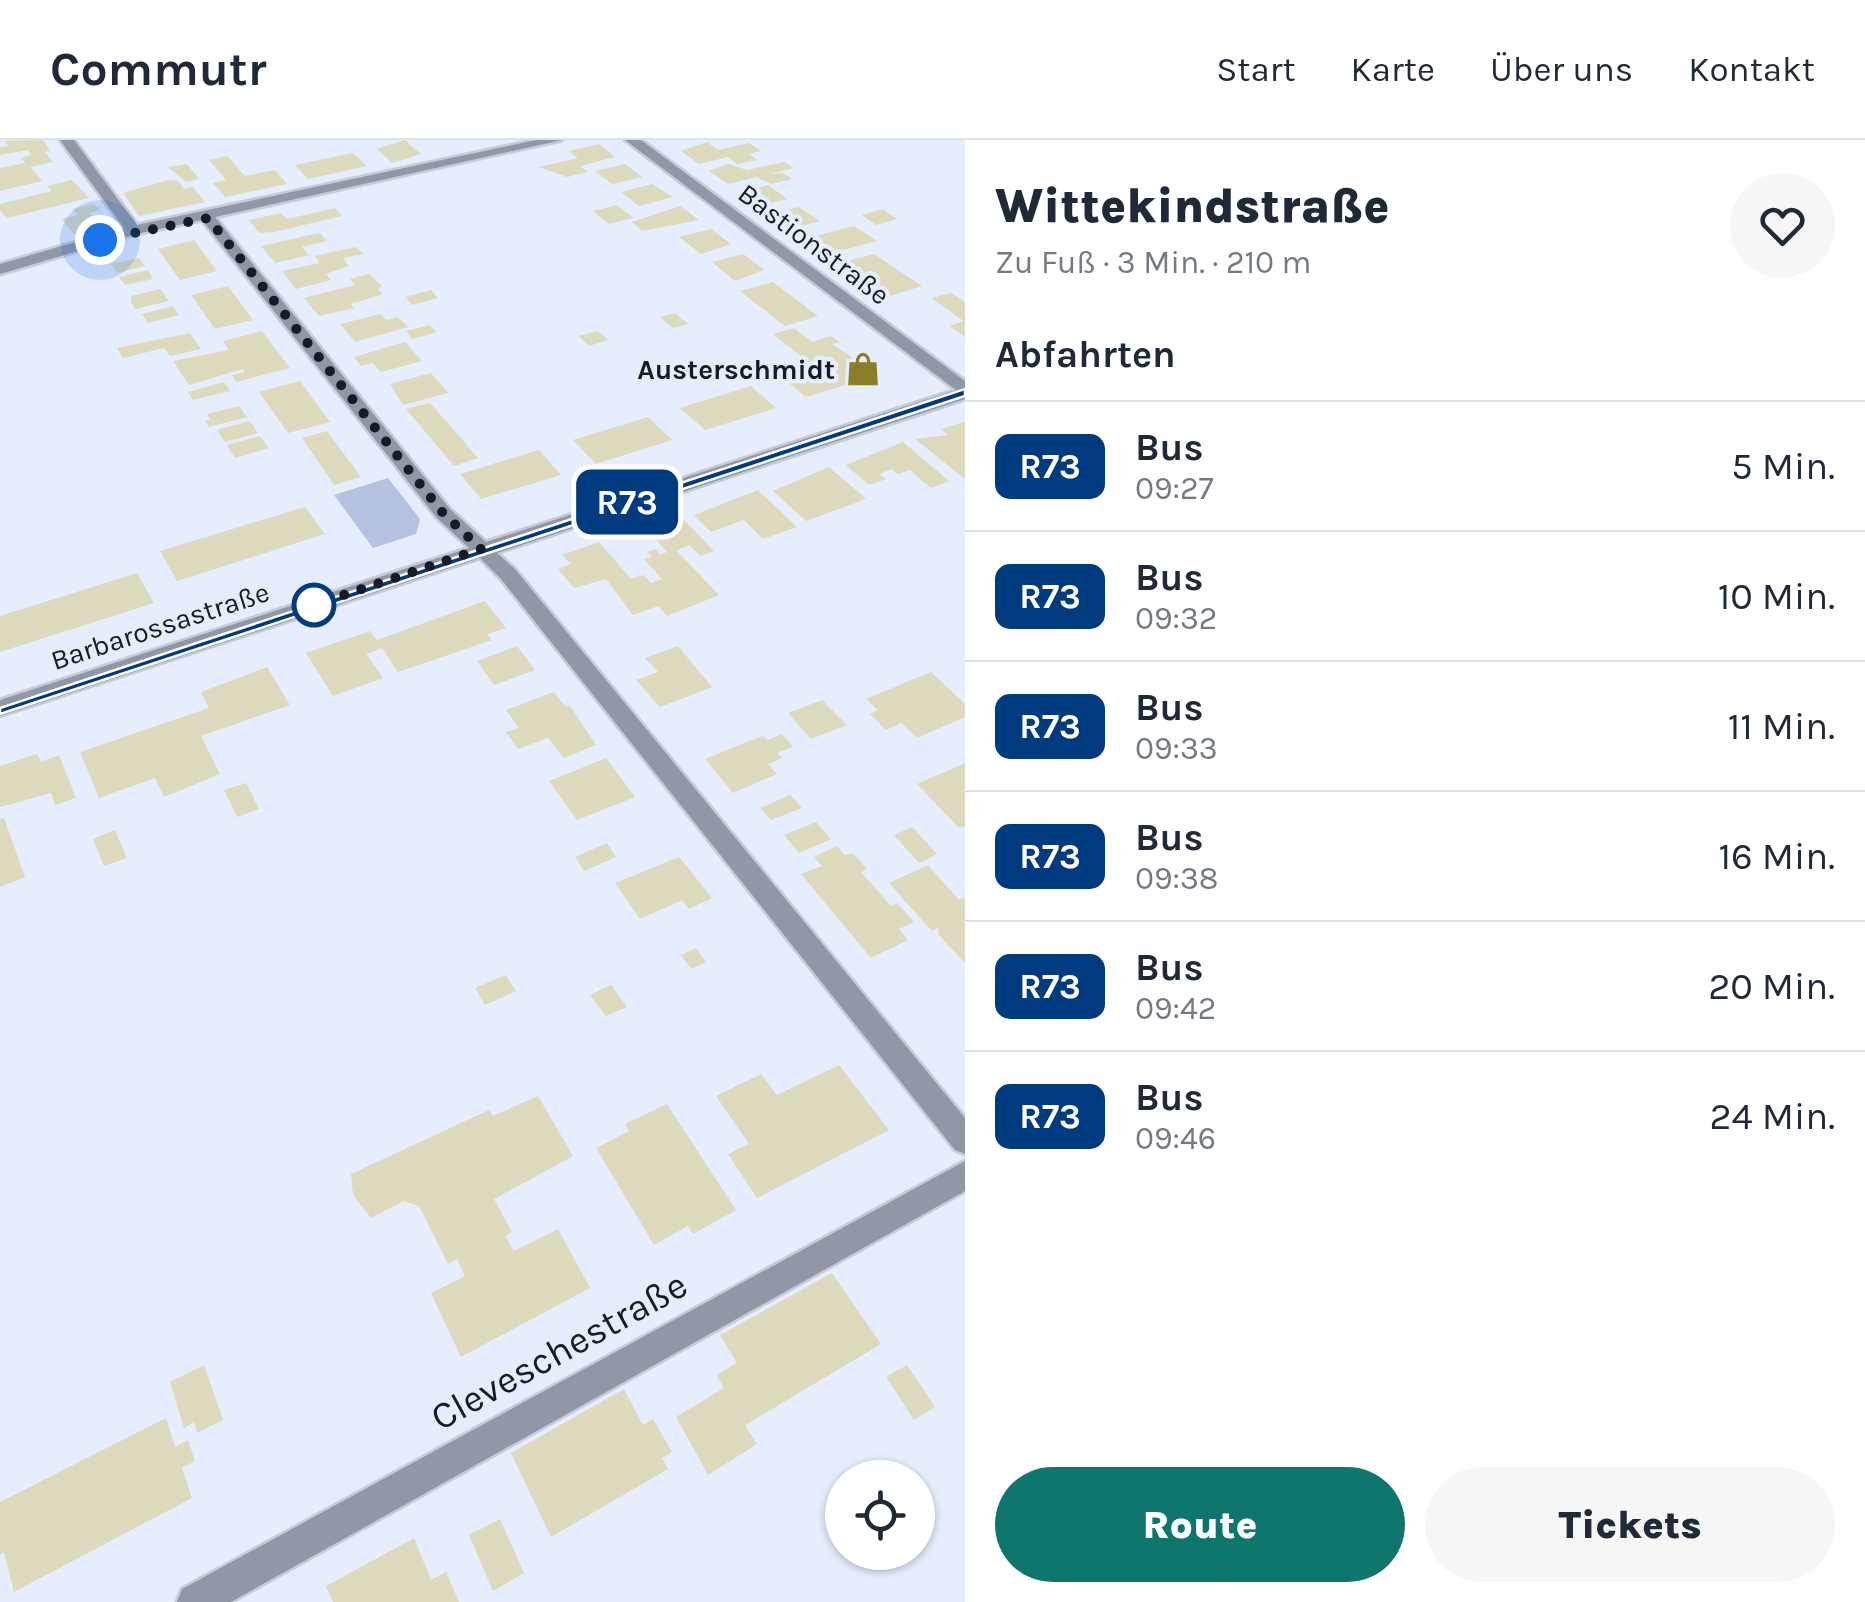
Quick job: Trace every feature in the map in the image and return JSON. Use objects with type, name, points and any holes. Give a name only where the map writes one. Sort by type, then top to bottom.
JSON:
[{"type":"street","points":[[67,140],[133,230]]},
{"type":"street","points":[[0,269],[133,230],[208,218],[555,140]]},
{"type":"street","name":"Bastionstraße","points":[[632,140],[965,391]]},
{"type":"street","points":[[208,218],[443,513],[508,574],[965,1140]]},
{"type":"street","name":"Barbarossastraße","points":[[0,708],[965,391]]},
{"type":"street","name":"Cleveschestraße","points":[[194,1602],[965,1175]]},
{"type":"shaded area","points":[[388,478],[420,519],[416,534],[373,548],[334,495]]},
{"type":"building","points":[[43,140],[50,151],[44,152],[53,162],[30,167],[42,181],[0,191],[0,168],[25,163],[21,158],[31,155],[28,150],[0,155],[0,147],[8,146],[4,141]]},
{"type":"building","points":[[405,140],[421,154],[392,163],[377,149]]},
{"type":"building","points":[[707,142],[718,150],[749,143],[761,151],[749,154],[758,160],[737,164],[728,157],[699,164],[681,151]]},
{"type":"building","points":[[599,144],[615,157],[580,166],[588,172],[567,177],[539,167],[578,158],[569,151]]},
{"type":"building","points":[[353,153],[367,166],[308,179],[295,165]]},
{"type":"building","points":[[227,156],[245,176],[275,170],[287,184],[225,197],[213,183],[226,180],[209,160]]},
{"type":"building","points":[[784,162],[794,168],[769,174],[783,173],[792,179],[772,184],[756,177],[728,184],[709,171],[728,164],[747,170]]},
{"type":"building","points":[[187,164],[199,179],[186,182],[168,167]]},
{"type":"building","points":[[625,164],[642,177],[612,184],[595,171]]},
{"type":"building","points":[[72,180],[89,198],[7,218],[0,210],[0,204],[52,191],[47,186]]},
{"type":"building","points":[[168,180],[178,181],[184,189],[193,187],[205,202],[139,216],[123,193]]},
{"type":"building","points":[[652,184],[673,197],[639,206],[621,192]]},
{"type":"building","points":[[768,185],[788,199],[758,206],[739,192]]},
{"type":"building","points":[[94,204],[100,210],[89,213],[102,227],[74,234],[62,219],[78,215],[73,209]]},
{"type":"building","points":[[617,205],[633,218],[609,224],[593,211]]},
{"type":"building","points":[[680,206],[699,220],[642,231],[632,222]]},
{"type":"building","points":[[799,207],[820,221],[790,229],[770,214]]},
{"type":"building","points":[[335,208],[342,216],[274,232],[259,233],[249,220],[281,213],[287,219]]},
{"type":"building","points":[[882,209],[897,219],[876,225],[862,215]]},
{"type":"building","points":[[854,226],[877,241],[825,255],[803,239]]},
{"type":"building","points":[[711,229],[731,244],[701,254],[679,237]]},
{"type":"building","points":[[319,233],[327,241],[302,247],[309,255],[275,263],[261,246]]},
{"type":"building","points":[[194,240],[217,271],[180,280],[158,249]]},
{"type":"building","points":[[356,247],[363,254],[343,258],[349,266],[326,274],[331,280],[296,289],[282,271],[320,263],[315,256]]},
{"type":"building","points":[[743,254],[765,270],[735,281],[712,262]]},
{"type":"building","points":[[874,254],[922,286],[890,296],[843,262]]},
{"type":"building","points":[[139,258],[145,266],[117,273],[111,264]]},
{"type":"building","points":[[148,270],[153,279],[125,285],[119,277]]},
{"type":"building","points":[[369,274],[382,286],[378,289],[383,294],[351,304],[354,308],[319,316],[304,298],[355,285],[350,279]]},
{"type":"building","points":[[773,282],[818,316],[785,326],[740,291]]},
{"type":"building","points":[[228,286],[253,320],[215,329],[191,295]]},
{"type":"building","points":[[160,289],[169,301],[135,309],[131,296]]},
{"type":"building","points":[[431,290],[438,298],[412,305],[405,297]]},
{"type":"building","points":[[951,293],[965,302],[965,337],[949,326],[964,321],[931,298]]},
{"type":"building","points":[[173,306],[179,315],[148,323],[142,314]]},
{"type":"building","points":[[675,313],[688,324],[673,328],[660,317]]},
{"type":"building","points":[[381,314],[386,320],[398,317],[408,327],[355,342],[340,324]]},
{"type":"building","points":[[430,325],[437,332],[412,339],[406,331]]},
{"type":"building","points":[[794,328],[812,342],[831,336],[840,342],[832,344],[878,375],[806,397],[780,376],[813,366],[773,334]]},
{"type":"building","points":[[262,331],[290,368],[236,382],[232,375],[245,372],[243,369],[189,385],[173,361],[229,350],[223,341]]},
{"type":"building","points":[[598,331],[608,340],[589,346],[578,336]]},
{"type":"building","points":[[190,333],[201,349],[170,356],[164,348],[123,358],[117,348]]},
{"type":"building","points":[[405,342],[422,361],[381,372],[373,363],[361,366],[354,357]]},
{"type":"building","points":[[431,373],[448,393],[403,405],[390,384]]},
{"type":"building","points":[[300,381],[330,422],[288,433],[259,392]]},
{"type":"building","points":[[224,382],[230,391],[193,400],[188,392]]},
{"type":"building","points":[[751,386],[776,408],[705,430],[680,408]]},
{"type":"building","points":[[430,403],[478,458],[454,466],[406,409]]},
{"type":"building","points":[[239,406],[247,417],[209,427],[205,421],[210,420],[207,414]]},
{"type":"building","points":[[648,417],[672,440],[596,464],[573,440]]},
{"type":"building","points":[[250,421],[258,433],[225,442],[217,430]]},
{"type":"building","points":[[965,422],[965,479],[915,439],[948,435],[941,429]]},
{"type":"building","points":[[327,431],[361,477],[334,485],[302,438]]},
{"type":"building","points":[[260,436],[269,448],[235,458],[227,445]]},
{"type":"building","points":[[903,442],[949,481],[931,488],[910,470],[898,474],[892,469],[879,474],[886,479],[869,485],[846,465]]},
{"type":"building","points":[[539,450],[561,475],[481,499],[460,474]]},
{"type":"building","points":[[829,467],[866,499],[806,521],[773,491]]},
{"type":"building","points":[[758,490],[797,527],[763,539],[744,520],[711,532],[694,515]]},
{"type":"building","points":[[305,507],[325,534],[177,581],[160,551]]},
{"type":"building","points":[[680,516],[714,551],[700,556],[690,545],[676,550],[719,595],[667,616],[658,606],[633,615],[606,579],[574,588],[558,569],[571,564],[562,555],[599,542],[631,579],[644,575],[651,583],[662,579],[644,559],[653,557],[647,552],[656,549],[660,555],[667,552],[645,527]]},
{"type":"building","points":[[137,573],[154,603],[0,652],[0,616]]},
{"type":"building","points":[[485,601],[506,628],[487,634],[492,640],[398,672],[382,648],[366,654],[383,678],[333,696],[306,653],[370,631],[377,640]]},
{"type":"building","points":[[517,646],[535,670],[494,685],[477,661]]},
{"type":"building","points":[[678,646],[712,687],[660,707],[636,680],[658,672],[645,658]]},
{"type":"building","points":[[267,667],[290,705],[201,736],[220,774],[164,797],[155,778],[99,798],[80,752],[209,708],[201,692]]},
{"type":"building","points":[[931,672],[965,704],[965,717],[917,738],[902,723],[886,730],[870,714],[878,710],[866,699]]},
{"type":"building","points":[[554,692],[566,707],[570,706],[596,745],[564,758],[548,738],[518,749],[506,732],[519,728],[506,710]]},
{"type":"building","points":[[822,700],[847,725],[811,739],[788,713]]},
{"type":"building","points":[[782,734],[793,747],[777,753],[782,758],[768,764],[777,774],[733,793],[705,759],[762,736],[768,740]]},
{"type":"building","points":[[37,754],[41,762],[59,755],[76,798],[55,805],[51,793],[0,807],[0,766]]},
{"type":"building","points":[[606,758],[635,797],[577,820],[549,781]]},
{"type":"building","points":[[965,763],[965,826],[959,828],[917,784]]},
{"type":"building","points":[[246,783],[259,809],[237,817],[224,790]]},
{"type":"building","points":[[790,795],[802,808],[771,820],[760,808]]},
{"type":"building","points":[[4,818],[25,877],[0,887],[0,820]]},
{"type":"building","points":[[816,822],[831,839],[799,853],[784,835]]},
{"type":"building","points":[[912,827],[937,854],[919,863],[894,835]]},
{"type":"building","points":[[115,830],[127,858],[104,866],[93,839]]},
{"type":"building","points":[[607,843],[616,857],[584,871],[575,857]]},
{"type":"building","points":[[837,846],[845,855],[853,853],[867,869],[861,872],[891,906],[897,903],[914,922],[899,929],[908,940],[871,958],[801,874],[822,866],[814,857]]},
{"type":"building","points":[[679,857],[712,898],[689,909],[682,900],[640,919],[615,883]]},
{"type":"building","points":[[928,865],[959,900],[965,897],[965,963],[939,935],[938,928],[932,931],[889,883]]},
{"type":"building","points":[[696,948],[706,962],[691,969],[681,955]]},
{"type":"building","points":[[506,975],[516,991],[485,1005],[475,988]]},
{"type":"building","points":[[611,985],[627,1007],[606,1016],[590,995]]},
{"type":"building","points":[[839,1065],[889,1130],[757,1198],[728,1154],[749,1144],[716,1096],[761,1074],[777,1095]]},
{"type":"building","points":[[538,1096],[573,1156],[494,1199],[512,1232],[505,1236],[514,1251],[558,1229],[590,1288],[461,1357],[431,1293],[465,1276],[457,1259],[448,1264],[419,1206],[404,1201],[371,1218],[353,1195],[351,1174],[489,1110],[493,1116]]},
{"type":"building","points":[[667,1104],[736,1210],[693,1234],[688,1226],[654,1245],[596,1148],[629,1131],[625,1124]]},
{"type":"building","points":[[832,1273],[881,1344],[745,1425],[757,1444],[708,1475],[676,1417],[724,1388],[716,1375],[737,1363],[720,1335]]},
{"type":"building","points":[[204,1365],[223,1420],[197,1433],[194,1422],[184,1428],[170,1382]]},
{"type":"building","points":[[907,1365],[935,1407],[914,1420],[886,1377]]},
{"type":"building","points":[[624,1389],[643,1425],[653,1419],[672,1452],[662,1458],[668,1469],[551,1537],[511,1453]]},
{"type":"building","points":[[166,1418],[175,1447],[188,1440],[195,1461],[182,1468],[192,1498],[14,1592],[4,1552],[0,1555],[0,1502]]},
{"type":"building","points":[[500,1519],[524,1573],[493,1591],[469,1535]]},
{"type":"building","points":[[414,1538],[431,1580],[446,1572],[459,1602],[333,1602],[326,1586]]},
{"type":"bus line","name":"R73","points":[[0,708],[965,393]]},
{"type":"place","name":"Austerschmidt","points":[[863,369]]},
{"type":"route","points":[[100,240],[133,230],[208,218],[443,513],[481,549],[314,605]]}]
